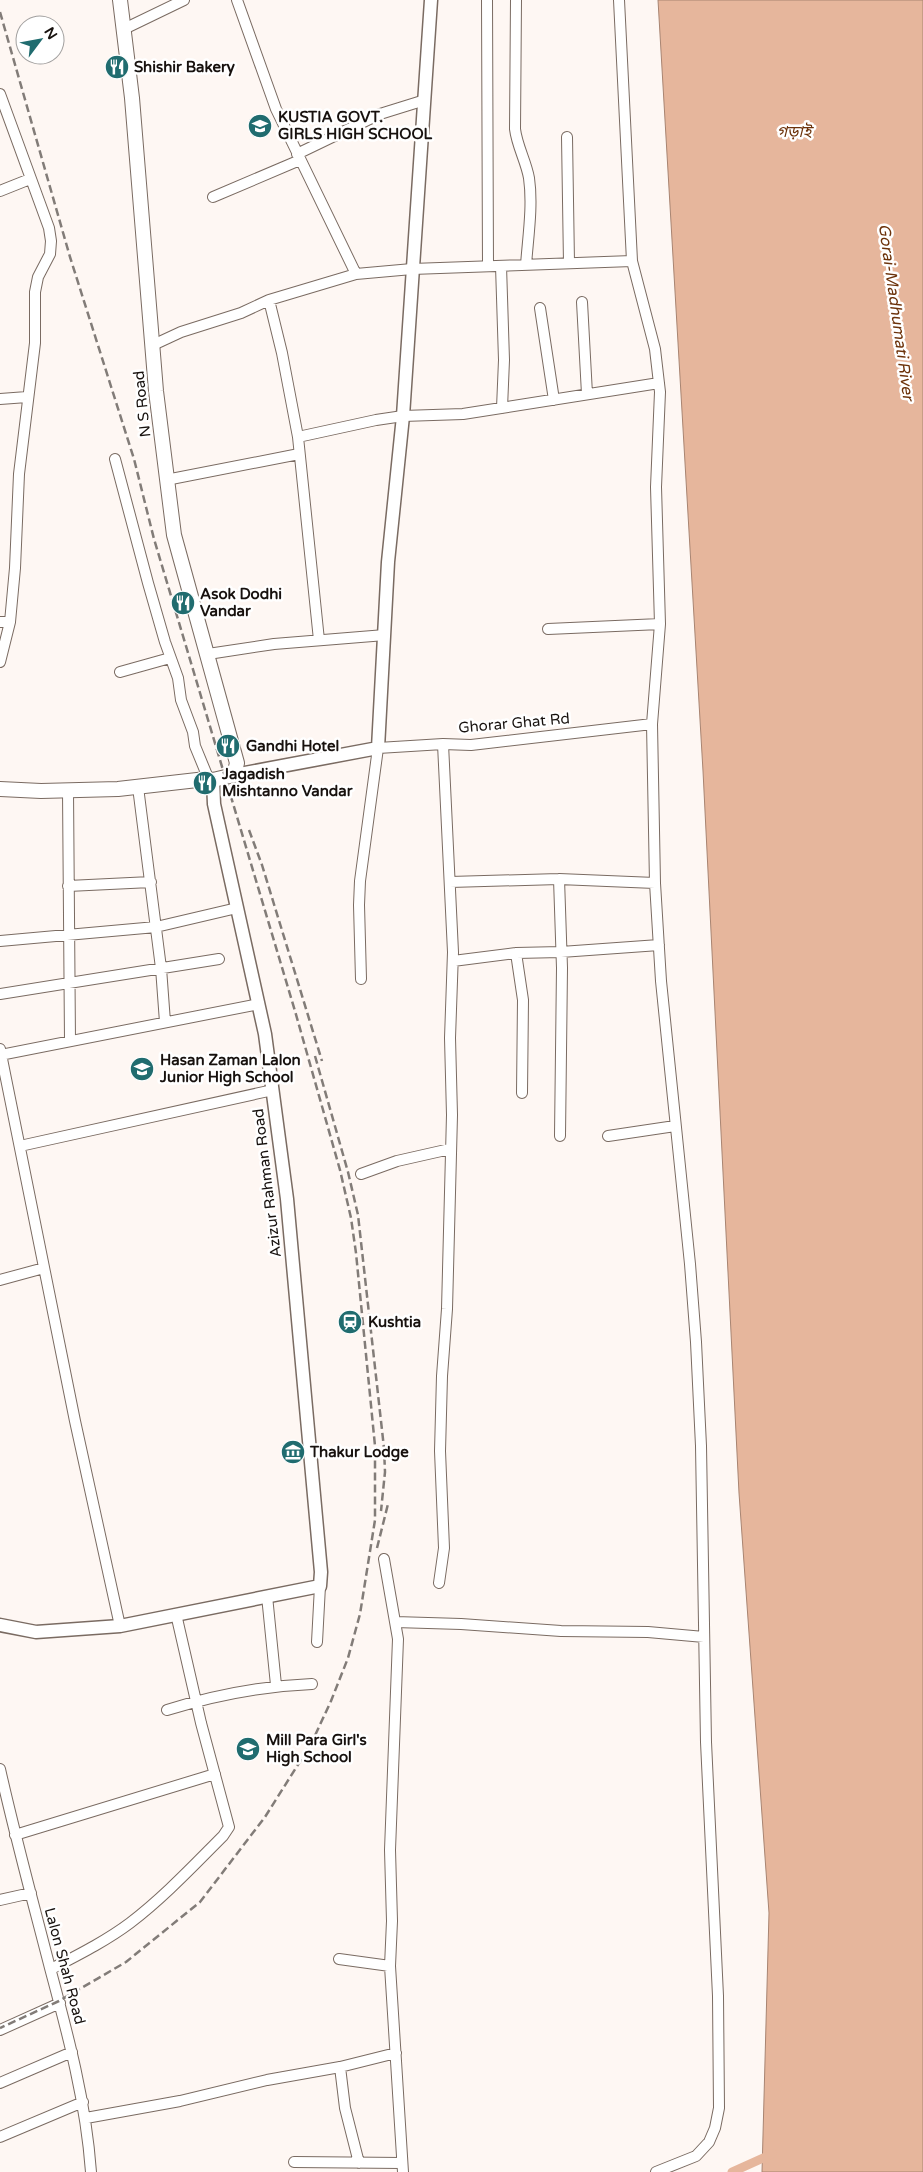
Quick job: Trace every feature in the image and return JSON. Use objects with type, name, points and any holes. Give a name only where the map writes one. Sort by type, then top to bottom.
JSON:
[{"type":"main road","name":"N S Road","points":[[120,0],[152,346],[166,480],[174,535],[237,763],[234,775]]},
{"type":"main road","points":[[0,789],[68,790],[138,787],[211,780],[234,775]]},
{"type":"street","points":[[124,29],[184,0]]},
{"type":"street","points":[[237,0],[276,109],[356,274]]},
{"type":"street","points":[[361,978],[360,881],[378,748],[386,635],[388,562],[402,416],[431,0]]},
{"type":"street","points":[[487,0],[488,266]]},
{"type":"street","points":[[516,0],[515,129],[516,139],[526,163],[530,188],[526,265]]},
{"type":"street","points":[[619,0],[632,261],[655,349],[659,383],[656,487],[660,624],[652,724],[655,883],[675,1126],[690,1264],[696,1342],[701,1446],[706,1752],[718,1996],[719,2108],[712,2135],[696,2156],[656,2172]]},
{"type":"street","points":[[0,94],[49,228],[51,241],[50,254],[38,277],[34,292],[35,343],[19,474],[15,568],[0,662]]},
{"type":"street","points":[[213,197],[299,157],[380,114],[424,100]]},
{"type":"street","points":[[567,137],[569,263]]},
{"type":"street","points":[[0,191],[30,179]]},
{"type":"street","points":[[152,346],[181,332],[241,313],[269,300],[356,274],[412,268],[632,261]]},
{"type":"street","points":[[501,266],[504,360],[502,408]]},
{"type":"street","points":[[269,300],[298,437],[319,640]]},
{"type":"street","points":[[582,302],[587,394]]},
{"type":"street","points":[[540,308],[554,400]]},
{"type":"street","points":[[298,437],[402,416],[463,414],[659,383]]},
{"type":"street","points":[[0,399],[27,397]]},
{"type":"street","points":[[166,480],[299,454]]},
{"type":"street","points":[[114,459],[148,583],[170,658],[178,678],[181,700],[194,732],[195,746],[211,780]]},
{"type":"street","points":[[548,629],[660,624]]},
{"type":"street","points":[[208,654],[274,644],[386,635]]},
{"type":"street","points":[[120,672],[170,658]]},
{"type":"street","name":"Ghorar Ghat Rd","points":[[378,748],[443,744],[471,745],[652,724]]},
{"type":"street","points":[[439,1584],[444,1548],[441,1414],[447,1309],[453,1078],[450,1038],[453,961],[443,744]]},
{"type":"street","points":[[234,775],[378,748]]},
{"type":"street","name":"Azizur Rahman Road","points":[[211,780],[214,804],[259,1004],[273,1090],[287,1199],[307,1400],[321,1572],[320,1586]]},
{"type":"street","points":[[138,787],[161,968],[165,1022]]},
{"type":"street","points":[[68,790],[70,1041]]},
{"type":"street","points":[[450,882],[559,879],[655,883]]},
{"type":"street","points":[[559,879],[561,952],[560,1136]]},
{"type":"street","points":[[68,886],[151,882]]},
{"type":"street","points":[[0,941],[156,927],[237,908]]},
{"type":"street","points":[[453,961],[516,952],[561,952],[659,945]]},
{"type":"street","points":[[516,952],[523,1000],[522,1093]]},
{"type":"street","points":[[0,994],[218,959]]},
{"type":"street","points":[[120,1626],[75,1421],[0,1053],[259,1004]]},
{"type":"street","points":[[20,1146],[273,1090]]},
{"type":"street","points":[[608,1136],[675,1126]]},
{"type":"street","points":[[361,1174],[396,1161],[450,1149]]},
{"type":"street","points":[[0,1280],[44,1268]]},
{"type":"street","points":[[294,2162],[359,2163],[402,2168],[390,1966],[392,1921],[390,1850],[398,1639],[384,1558]]},
{"type":"street","points":[[0,1625],[36,1632],[120,1626],[320,1586],[317,1642]]},
{"type":"street","points":[[266,1596],[276,1685]]},
{"type":"street","points":[[51,1969],[96,1945],[129,1924],[158,1901],[229,1827],[214,1774],[176,1614]]},
{"type":"street","points":[[396,1622],[461,1624],[561,1632],[648,1632],[704,1637]]},
{"type":"street","points":[[168,1710],[196,1701],[276,1685],[312,1684]]},
{"type":"street","name":"Lalon Shah Road","points":[[0,1769],[15,1835],[72,2052],[86,2118],[91,2172]]},
{"type":"street","points":[[15,1835],[214,1774]]},
{"type":"street","points":[[0,1900],[31,1893]]},
{"type":"street","points":[[339,1959],[390,1966]]},
{"type":"street","points":[[0,2030],[60,2003]]},
{"type":"street","points":[[0,2083],[72,2052]]},
{"type":"street","points":[[86,2118],[180,2101],[267,2080],[340,2067],[396,2053]]},
{"type":"street","points":[[340,2067],[345,2108],[359,2163]]},
{"type":"street","points":[[0,2137],[83,2102]]},
{"type":"water","name":"গড়াই","points":[[658,0],[923,0],[923,2172],[762,2172],[769,1913],[739,1493],[703,771]]},
{"type":"waterway","points":[[732,2172],[772,2154]]},
{"type":"railway","points":[[0,12],[70,257],[134,459],[154,539],[295,1011],[340,1170],[351,1218],[356,1253],[375,1446],[375,1520],[360,1614],[348,1658],[311,1744],[265,1817],[200,1902],[126,1962],[59,2001],[0,2028]]},
{"type":"railway","points":[[249,830],[262,865],[322,1061]]},
{"type":"railway","points":[[315,1056],[348,1172],[358,1215],[384,1448],[385,1472],[381,1511]]},
{"type":"railway","points":[[377,1548],[388,1504]]},
{"type":"place","name":"Shishir Bakery","points":[[117,67]]},
{"type":"place","name":"KUSTIA GOVT. GIRLS HIGH SCHOOL","points":[[260,126]]},
{"type":"place","name":"Asok Dodhi Vandar","points":[[183,603]]},
{"type":"place","name":"Gandhi Hotel","points":[[228,746]]},
{"type":"place","name":"Jagadish Mishtanno Vandar","points":[[205,783]]},
{"type":"place","name":"Hasan Zaman Lalon Junior High School","points":[[142,1069]]},
{"type":"place","name":"Kushtia","points":[[350,1322]]},
{"type":"place","name":"Thakur Lodge","points":[[293,1452]]},
{"type":"place","name":"Mill Para Girl's High School","points":[[248,1749]]},
{"type":"water label","name":"Gorai-Madhumati River","points":[[896,312]]}]
